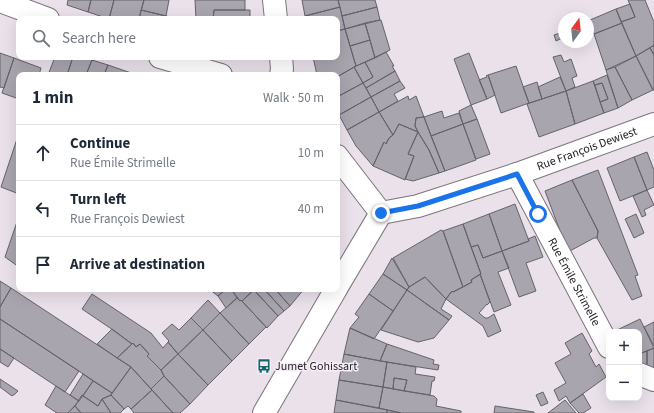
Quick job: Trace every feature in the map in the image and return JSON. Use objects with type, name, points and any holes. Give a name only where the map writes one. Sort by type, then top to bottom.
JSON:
[{"type":"street","points":[[274,0],[276,16]]},
{"type":"street","points":[[0,1],[40,16]]},
{"type":"street","points":[[170,60],[211,72]]},
{"type":"street","points":[[281,60],[282,72]]},
{"type":"street","name":"Rue François Dewiest","points":[[381,213],[418,206],[517,174],[654,124]]},
{"type":"street","points":[[340,160],[381,213],[340,281]]},
{"type":"street","name":"Rue Émile Strimelle","points":[[517,174],[606,341]]},
{"type":"street","points":[[264,413],[334,292]]},
{"type":"street","points":[[642,375],[654,380]]},
{"type":"building","points":[[68,0],[91,0],[88,12],[67,5]]},
{"type":"building","points":[[91,0],[114,0],[110,16],[100,16],[88,12]]},
{"type":"building","points":[[114,0],[144,0],[140,16],[110,16]]},
{"type":"building","points":[[144,0],[169,0],[166,16],[141,10]]},
{"type":"building","points":[[195,0],[245,0],[245,10],[214,10],[213,16],[196,16]]},
{"type":"building","points":[[302,0],[338,0],[340,7],[305,16]]},
{"type":"building","points":[[338,0],[375,0],[377,7],[342,16]]},
{"type":"building","points":[[628,0],[645,0],[654,22],[654,45],[636,56],[621,22],[635,17]]},
{"type":"building","points":[[630,4],[635,17],[621,22],[616,9]]},
{"type":"building","points":[[340,7],[345,29],[340,30],[340,16],[305,16]]},
{"type":"building","points":[[377,7],[380,20],[345,29],[342,16]]},
{"type":"building","points":[[616,9],[622,23],[594,34],[594,18]]},
{"type":"building","points":[[141,10],[166,16],[140,16]]},
{"type":"building","points":[[214,10],[250,10],[250,16],[213,16]]},
{"type":"building","points":[[381,20],[390,50],[375,58],[365,23]]},
{"type":"building","points":[[365,23],[370,40],[350,46],[345,29]]},
{"type":"building","points":[[622,23],[636,56],[606,70],[594,34]]},
{"type":"building","points":[[345,29],[356,66],[340,75],[340,72],[316,72],[314,60],[340,60],[340,30]]},
{"type":"building","points":[[558,34],[558,40],[556,41],[554,35]]},
{"type":"building","points":[[370,40],[375,58],[356,66],[350,46]]},
{"type":"building","points":[[654,45],[654,55],[650,48]]},
{"type":"building","points":[[650,48],[654,55],[654,90],[636,56]]},
{"type":"building","points":[[386,52],[394,66],[392,66],[395,71],[366,88],[363,83],[373,77],[365,62]]},
{"type":"building","points":[[0,53],[14,58],[4,88],[0,87]]},
{"type":"building","points":[[469,53],[487,99],[471,105],[454,59]]},
{"type":"building","points":[[561,55],[564,62],[571,59],[577,76],[572,78],[575,87],[566,91],[553,57]]},
{"type":"building","points":[[636,56],[653,90],[632,100],[615,67]]},
{"type":"building","points":[[14,58],[41,68],[40,72],[16,72],[16,98],[2,93]]},
{"type":"building","points":[[54,60],[72,60],[68,72],[49,72]]},
{"type":"building","points":[[72,60],[92,60],[87,72],[68,72]]},
{"type":"building","points":[[92,60],[108,65],[105,72],[87,72]]},
{"type":"building","points":[[365,62],[373,77],[363,83],[354,67]]},
{"type":"building","points":[[108,65],[128,72],[105,72]]},
{"type":"building","points":[[516,66],[529,103],[501,113],[488,75]]},
{"type":"building","points":[[354,67],[363,83],[340,95],[340,75]]},
{"type":"building","points":[[615,67],[632,100],[618,108],[606,70]]},
{"type":"building","points":[[395,71],[400,81],[371,97],[366,88]]},
{"type":"building","points":[[488,75],[495,95],[487,99],[479,80],[487,77],[486,76]]},
{"type":"building","points":[[607,75],[618,108],[604,113],[600,102],[608,99],[602,83],[595,85],[593,81]]},
{"type":"building","points":[[560,77],[566,91],[542,99],[538,87]]},
{"type":"building","points":[[400,81],[405,88],[394,94],[398,101],[379,112],[371,97]]},
{"type":"building","points":[[593,81],[604,113],[575,124],[566,91]]},
{"type":"building","points":[[537,82],[542,99],[529,103],[523,87]]},
{"type":"building","points":[[363,83],[371,97],[340,114],[340,95]]},
{"type":"building","points":[[602,83],[608,99],[600,102],[595,85]]},
{"type":"building","points":[[566,91],[575,124],[539,137],[527,104]]},
{"type":"building","points":[[408,96],[409,100],[416,96],[424,117],[416,118],[415,126],[418,132],[399,124],[393,135],[379,112]]},
{"type":"building","points":[[371,97],[379,112],[347,130],[340,114]]},
{"type":"building","points":[[471,105],[477,119],[463,124],[459,111]]},
{"type":"building","points":[[442,111],[444,118],[459,113],[463,124],[431,136],[424,117]]},
{"type":"building","points":[[379,112],[393,135],[389,138],[386,144],[384,142],[373,166],[356,146],[347,130]]},
{"type":"building","points":[[424,117],[445,171],[439,173],[429,150],[415,126],[416,118]]},
{"type":"building","points":[[477,119],[490,154],[476,159],[463,124]]},
{"type":"building","points":[[399,124],[418,132],[408,154],[414,156],[405,180],[373,166],[384,142],[386,144]]},
{"type":"building","points":[[463,124],[476,160],[445,171],[431,136]]},
{"type":"building","points":[[418,132],[429,150],[439,173],[413,181],[405,179],[414,156],[408,154]]},
{"type":"building","points":[[16,142],[16,193],[1,187]]},
{"type":"building","points":[[647,152],[654,170],[654,187],[647,190],[634,157]]},
{"type":"building","points":[[634,157],[647,190],[620,201],[607,168]]},
{"type":"building","points":[[598,170],[638,275],[635,276],[642,296],[632,300],[597,238],[598,231],[572,180]]},
{"type":"building","points":[[572,180],[598,231],[597,238],[594,238],[568,252],[545,191]]},
{"type":"building","points":[[647,190],[654,205],[644,210],[646,215],[642,217],[633,196]]},
{"type":"building","points":[[515,204],[529,241],[502,251],[489,214]]},
{"type":"building","points":[[489,214],[502,251],[483,258],[478,245],[471,247],[463,224]]},
{"type":"building","points":[[636,214],[644,233],[634,238],[625,219]]},
{"type":"building","points":[[463,224],[481,274],[471,280],[472,282],[463,287],[443,231]]},
{"type":"building","points":[[16,225],[16,265],[5,257]]},
{"type":"building","points":[[441,230],[443,231],[463,287],[453,292],[452,291],[446,299],[425,277],[409,287],[393,258]]},
{"type":"building","points":[[535,236],[543,257],[526,263],[536,291],[519,297],[502,251],[529,241],[528,239]]},
{"type":"building","points":[[478,245],[483,258],[502,251],[509,268],[498,272],[511,305],[494,312],[471,247]]},
{"type":"building","points":[[392,258],[409,287],[407,290],[383,274]]},
{"type":"building","points":[[383,274],[407,290],[393,311],[369,294]]},
{"type":"building","points":[[480,274],[490,302],[479,313],[485,318],[488,318],[494,314],[501,331],[488,337],[483,326],[446,299],[452,291],[453,292],[472,282],[471,280]]},
{"type":"building","points":[[425,277],[446,299],[441,309],[452,316],[449,320],[407,290],[409,287]]},
{"type":"building","points":[[0,281],[11,288],[0,307]]},
{"type":"building","points":[[11,288],[131,367],[112,393],[0,319],[0,307]]},
{"type":"building","points":[[407,290],[449,320],[434,338],[418,342],[381,330]]},
{"type":"building","points":[[213,292],[223,292],[218,296]]},
{"type":"building","points":[[223,292],[233,292],[237,298],[226,308],[218,296]]},
{"type":"building","points":[[233,292],[251,292],[242,301],[240,301]]},
{"type":"building","points":[[252,292],[256,292],[278,316],[267,328],[242,301]]},
{"type":"building","points":[[256,292],[267,292],[284,311],[278,316]]},
{"type":"building","points":[[267,292],[278,292],[290,306],[284,311]]},
{"type":"building","points":[[278,292],[302,292],[290,306]]},
{"type":"building","points":[[92,294],[151,333],[163,348],[168,342],[178,354],[161,370],[147,356],[149,354],[140,344],[136,347],[133,343],[132,344],[82,309]]},
{"type":"building","points":[[369,294],[393,311],[374,339],[350,328],[359,317],[355,314]]},
{"type":"building","points":[[237,298],[240,301],[241,300],[266,327],[249,344],[220,313]]},
{"type":"building","points":[[208,300],[220,313],[203,330],[191,318]]},
{"type":"building","points":[[220,313],[249,344],[232,361],[203,330]]},
{"type":"building","points":[[191,318],[203,330],[178,354],[162,333],[172,324],[179,330]]},
{"type":"building","points":[[0,319],[79,371],[65,392],[0,349]]},
{"type":"building","points":[[640,319],[654,348],[642,353],[642,329],[619,329]]},
{"type":"building","points":[[654,322],[654,346],[644,327]]},
{"type":"building","points":[[350,328],[387,344],[380,361],[344,354]]},
{"type":"building","points":[[112,329],[132,344],[117,358],[97,344]]},
{"type":"building","points":[[203,330],[232,361],[208,385],[178,354]]},
{"type":"building","points":[[582,333],[592,351],[589,354],[596,367],[599,364],[606,377],[570,403],[566,396],[559,401],[554,390],[566,383],[555,363],[571,354],[565,343]]},
{"type":"building","points":[[133,343],[136,347],[140,344],[149,354],[147,356],[161,370],[164,376],[151,389],[131,367],[117,358]]},
{"type":"building","points":[[387,344],[434,360],[433,364],[439,365],[438,370],[380,361]]},
{"type":"building","points":[[654,348],[654,370],[647,368],[647,351]]},
{"type":"building","points":[[0,349],[14,358],[8,367],[0,362]]},
{"type":"building","points":[[647,351],[647,368],[642,366],[642,353]]},
{"type":"building","points":[[178,354],[208,385],[190,404],[164,376],[161,370]]},
{"type":"building","points":[[344,354],[387,362],[383,387],[339,380]]},
{"type":"building","points":[[387,362],[416,367],[415,374],[435,377],[434,381],[432,381],[430,395],[404,391],[407,380],[394,378],[393,389],[383,387]]},
{"type":"building","points":[[131,367],[152,390],[131,409],[128,406],[124,409],[111,395]]},
{"type":"building","points":[[83,374],[93,381],[79,401],[70,395]]},
{"type":"building","points":[[164,376],[190,404],[180,413],[173,413],[151,389]]},
{"type":"building","points":[[394,378],[407,380],[404,391],[393,389]]},
{"type":"building","points":[[0,379],[18,391],[12,396],[0,387]]},
{"type":"building","points":[[339,380],[383,387],[379,408],[336,400]]},
{"type":"building","points":[[93,381],[112,393],[111,395],[102,399],[98,406],[83,396]]},
{"type":"building","points":[[56,386],[79,401],[68,413],[57,413],[45,405]]},
{"type":"building","points":[[383,387],[434,396],[437,399],[436,406],[461,411],[461,413],[401,413],[379,408]]},
{"type":"building","points":[[152,390],[173,413],[134,413],[131,409]]},
{"type":"building","points":[[543,392],[548,403],[541,406],[536,395]]},
{"type":"building","points":[[583,394],[591,408],[583,413],[579,413],[570,403]]},
{"type":"building","points":[[82,395],[98,406],[102,399],[111,413],[81,413],[75,406]]},
{"type":"building","points":[[111,395],[124,409],[120,413],[111,413],[102,399]]},
{"type":"building","points":[[336,400],[387,410],[387,413],[334,413]]},
{"type":"building","points":[[565,400],[576,413],[548,413]]},
{"type":"building","points":[[75,406],[81,413],[68,413]]},
{"type":"building","points":[[495,406],[534,412],[534,413],[494,413]]},
{"type":"building","points":[[387,410],[401,413],[387,413]]},
{"type":"place","name":"Jumet Gohissart","points":[[264,366]]},
{"type":"route","points":[[381,213],[418,206],[517,174],[538,214]]}]
